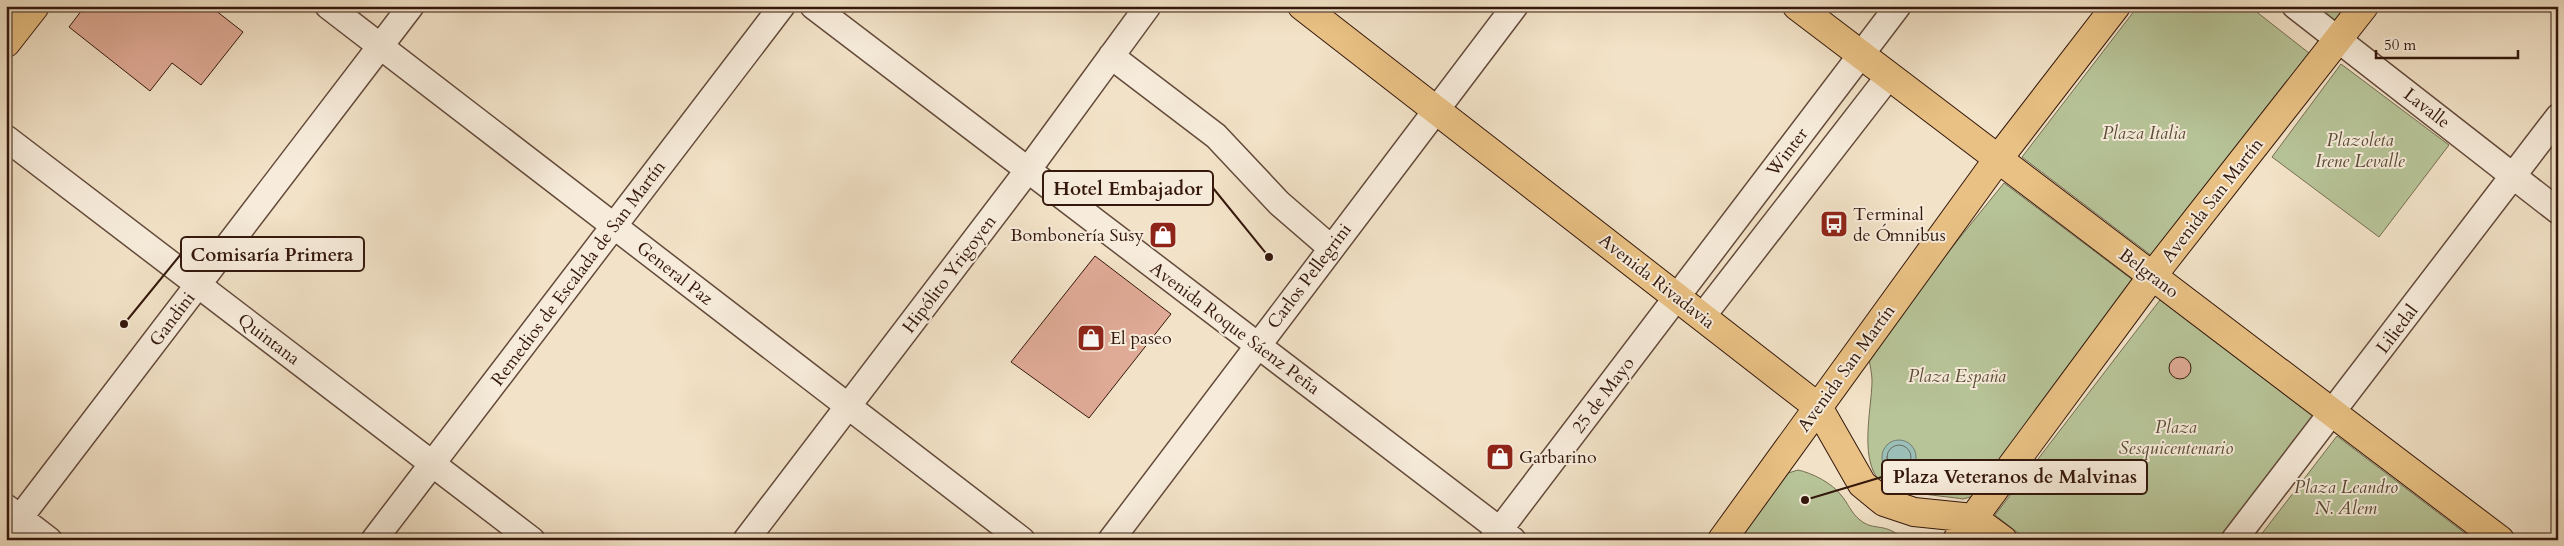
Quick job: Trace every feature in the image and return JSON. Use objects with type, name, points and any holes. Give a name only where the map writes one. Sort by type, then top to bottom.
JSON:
[{"type":"main road","points":[[6,44],[35,6]]},
{"type":"main road","name":"Avenida Rivadavia","points":[[1302,6],[1436,108],[1818,407],[1862,484],[1884,502],[1914,512],[1973,518]]},
{"type":"main road","name":"Belgrano","points":[[1797,6],[2500,540]]},
{"type":"main road","name":"Avenida San Martín","points":[[1722,540],[1998,159],[2116,6]]},
{"type":"main road","name":"Avenida San Martín","points":[[1957,540],[2153,276],[2364,6]]},
{"type":"main road","points":[[1973,518],[2003,540]]},
{"type":"street","name":"General Paz","points":[[328,6],[1022,540]]},
{"type":"street","name":"Gandini","points":[[11,520],[198,284],[411,6]]},
{"type":"street","name":"Remedios de Escalada de San Martín","points":[[374,540],[782,6]]},
{"type":"street","name":"Avenida Roque Sáenz Peña","points":[[813,6],[1257,345],[1502,536]]},
{"type":"street","name":"Hipólito Yrigoyen","points":[[746,540],[1028,170],[1148,6]]},
{"type":"street","name":"Carlos Pellegrini","points":[[1111,540],[1515,6]]},
{"type":"street","name":"Winter","points":[[1677,297],[1898,6]]},
{"type":"street","name":"Lavalle","points":[[2296,6],[2558,210]]},
{"type":"street","points":[[1111,56],[1216,136],[1279,204],[1331,248]]},
{"type":"street","points":[[1702,317],[1889,76]]},
{"type":"street","name":"Liliedal","points":[[2234,540],[2558,117]]},
{"type":"street","name":"Quintana","points":[[6,138],[532,540]]},
{"type":"street","name":"25 de Mayo","points":[[1502,536],[1677,297]]},
{"type":"street","points":[[11,520],[49,540]]},
{"type":"green space","name":"Plaza Italia","points":[[2138,6],[2249,6],[2309,53],[2152,256],[2022,157]]},
{"type":"green space","points":[[2303,6],[2346,6],[2330,27]]},
{"type":"green space","name":"Plazoleta Irene Levalle","points":[[2341,64],[2449,145],[2379,237],[2272,157]]},
{"type":"green space","name":"Plaza España","points":[[2004,183],[2134,281],[1974,496],[1963,499],[1910,492],[1890,487],[1876,476],[1868,451],[1872,381],[1869,350]]},
{"type":"green space","name":"Plaza Sesquicentenario","points":[[2160,300],[2314,417],[2221,540],[2027,540],[1995,515]]},
{"type":"green space","name":"Plaza Leandro N. Alem","points":[[2337,436],[2474,540],[2257,540]]},
{"type":"green space","points":[[1798,470],[1809,473],[1832,486],[1854,514],[1865,524],[1885,528],[1904,540],[1739,540],[1785,474]]},
{"type":"water","points":[[1899,440],[1911,445],[1916,457],[1911,469],[1899,474],[1887,469],[1882,457],[1887,445]]},
{"type":"building","points":[[85,6],[210,6],[243,32],[201,85],[172,63],[150,91],[69,27]]},
{"type":"building","name":"El paseo","points":[[1095,256],[1171,314],[1089,418],[1011,362]]},
{"type":"building","points":[[2180,357],[2188,360],[2191,368],[2188,376],[2180,379],[2172,376],[2169,368],[2172,360]]},
{"type":"place","name":"Terminal de Ómnibus","points":[[1834,224]]},
{"type":"place","name":"Bombonería Susy","points":[[1163,235]]},
{"type":"place","name":"Hotel Embajador","points":[[1269,257]]},
{"type":"place","name":"Comisaría Primera","points":[[124,324]]},
{"type":"place","name":"El paseo","points":[[1091,338]]},
{"type":"place","name":"Garbarino","points":[[1500,457]]},
{"type":"place","name":"Plaza Veteranos de Malvinas","points":[[1805,500]]}]
